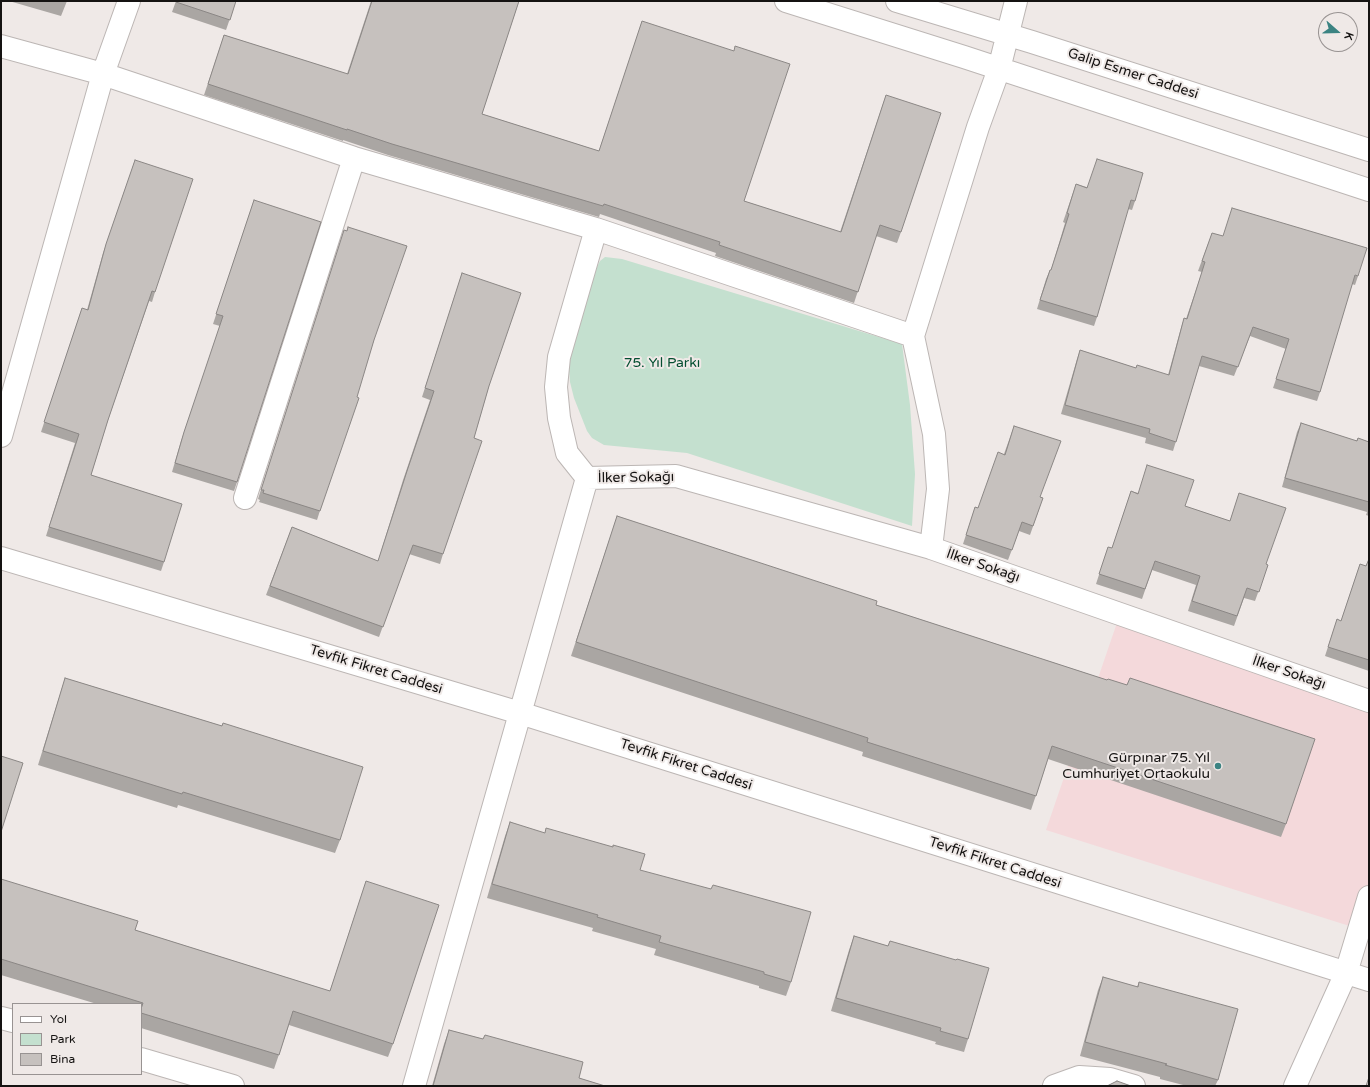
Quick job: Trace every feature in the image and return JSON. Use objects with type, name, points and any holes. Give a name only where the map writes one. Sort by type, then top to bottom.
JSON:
[{"type":"street","points":[[1,436],[103,74],[129,1]]},
{"type":"street","points":[[786,1],[1000,69],[1369,190]]},
{"type":"street","name":"Galip Esmer Caddesi","points":[[897,1],[1369,150]]},
{"type":"street","points":[[931,548],[938,489],[934,434],[913,336],[978,127],[1000,69],[1016,1]]},
{"type":"street","points":[[1,46],[103,74],[354,158],[596,229],[913,336]]},
{"type":"street","points":[[245,498],[354,158]]},
{"type":"street","points":[[414,1086],[587,478],[567,453],[559,418],[556,387],[559,357],[596,229]]},
{"type":"street","name":"İlker Sokağı","points":[[587,478],[676,476],[931,548],[1369,701]]},
{"type":"street","name":"Tevfik Fikret Caddesi","points":[[1,558],[520,713],[1369,980]]},
{"type":"street","points":[[1295,1086],[1346,973],[1369,897]]},
{"type":"street","points":[[1,1018],[12,1021]]},
{"type":"street","points":[[142,1059],[233,1086]]},
{"type":"street","points":[[1054,1086],[1079,1077],[1110,1079],[1134,1086]]},
{"type":"shaded area","name":"Gürpınar 75. Yıl Cumhuriyet Ortaokulu","points":[[1120,614],[1369,701],[1369,897],[1359,929],[1046,830]]},
{"type":"green space","name":"75. Yıl Parkı","points":[[605,257],[622,259],[902,344],[910,405],[915,474],[912,526],[687,453],[604,445],[592,438],[587,431],[574,398],[570,382],[569,368],[571,353],[596,269],[600,261]]},
{"type":"building","points":[[176,1],[236,1],[230,20]]},
{"type":"building","points":[[372,1],[519,1],[482,114],[599,151],[642,21],[734,51],[735,46],[790,64],[744,201],[841,232],[886,95],[941,113],[901,232],[880,225],[858,292],[719,245],[720,242],[604,204],[603,206],[392,144],[208,84],[224,35],[348,74]]},
{"type":"building","points":[[1097,159],[1143,173],[1135,201],[1131,200],[1097,317],[1040,300],[1069,214],[1067,213],[1076,184],[1087,188]]},
{"type":"building","points":[[135,160],[193,179],[155,292],[152,291],[91,475],[182,504],[164,562],[49,527],[79,434],[44,422],[82,308],[88,310],[106,244]]},
{"type":"building","points":[[254,200],[321,222],[237,482],[175,463],[223,316],[216,314]]},
{"type":"building","points":[[1232,208],[1367,248],[1358,276],[1355,275],[1320,392],[1276,379],[1289,339],[1253,327],[1238,367],[1202,356],[1176,442],[1149,433],[1150,429],[1065,405],[1080,350],[1136,368],[1137,365],[1169,375],[1184,318],[1187,319],[1205,262],[1202,261],[1212,233],[1223,236]]},
{"type":"building","points":[[348,227],[407,246],[374,340],[357,397],[359,398],[320,511],[263,493],[264,490],[261,490],[344,230],[347,231]]},
{"type":"building","points":[[462,273],[521,293],[489,386],[474,438],[482,441],[443,554],[413,545],[383,627],[270,586],[292,527],[378,561],[434,391],[425,388]]},
{"type":"building","points":[[1301,423],[1357,441],[1358,438],[1369,442],[1369,502],[1285,478]]},
{"type":"building","points":[[1014,426],[1061,441],[1040,497],[1043,498],[1033,526],[1022,522],[1012,550],[966,535],[975,507],[978,508],[998,452],[1005,455]]},
{"type":"building","points":[[1147,465],[1194,480],[1185,506],[1230,521],[1239,493],[1286,508],[1266,564],[1268,565],[1259,592],[1247,588],[1237,616],[1192,601],[1200,576],[1155,561],[1145,589],[1099,574],[1108,547],[1112,548],[1131,491],[1138,494]]},
{"type":"building","points":[[617,516],[877,601],[876,605],[1107,680],[1108,679],[1127,685],[1130,678],[1315,739],[1286,824],[1052,746],[1036,796],[867,742],[868,738],[576,642]]},
{"type":"building","points":[[1369,559],[1369,660],[1328,647],[1337,619],[1341,621],[1360,564],[1366,566]]},
{"type":"building","points":[[65,678],[222,726],[223,723],[363,767],[340,840],[183,792],[182,794],[43,751]]},
{"type":"building","points":[[1,756],[23,763],[1,832]]},
{"type":"building","points":[[510,822],[545,833],[546,828],[613,847],[613,845],[645,854],[640,870],[711,889],[713,885],[811,912],[791,982],[764,974],[764,972],[659,942],[661,936],[597,917],[598,915],[492,884]]},
{"type":"building","points":[[1,879],[138,921],[135,930],[330,991],[366,881],[439,905],[393,1044],[293,1011],[279,1055],[142,1013],[143,1003],[1,959]]},
{"type":"building","points":[[854,936],[888,946],[890,941],[989,968],[968,1039],[940,1031],[941,1028],[836,998]]},
{"type":"building","points":[[1103,977],[1138,987],[1139,982],[1238,1009],[1218,1080],[1165,1065],[1167,1064],[1085,1042]]},
{"type":"building","points":[[449,1030],[483,1039],[485,1035],[583,1062],[579,1078],[605,1086],[433,1086]]},
{"type":"building","points":[[1369,1077],[1369,1086],[1366,1086]]},
{"type":"building","points":[[1117,1081],[1131,1086],[1107,1086]]},
{"type":"place","name":"Gürpınar 75. Yıl Cumhuriyet Ortaokulu","points":[[1218,766]]}]
